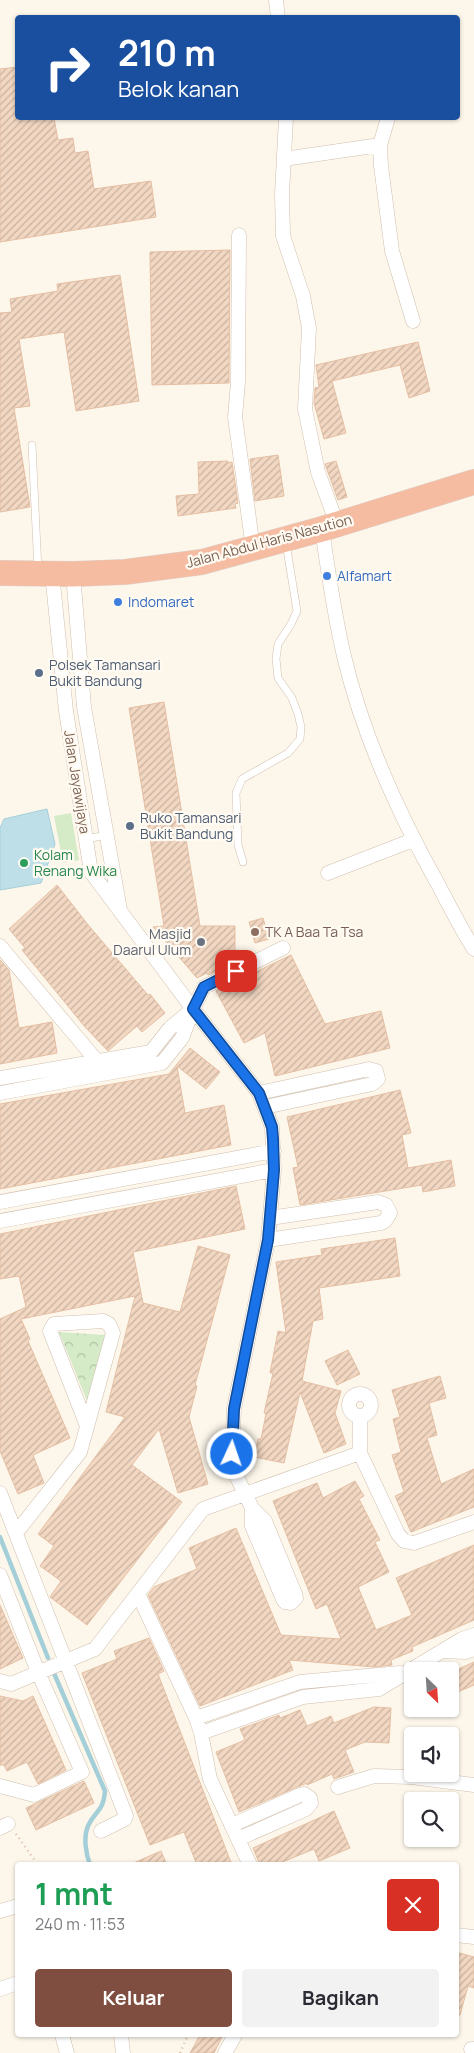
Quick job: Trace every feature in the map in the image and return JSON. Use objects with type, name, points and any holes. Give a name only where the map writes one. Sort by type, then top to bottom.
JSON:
[{"type":"highway","name":"Jalan Abdul Haris Nasution","points":[[0,573],[125,572],[202,562],[330,526],[474,482]]},
{"type":"street","points":[[276,0],[278,15]]},
{"type":"street","points":[[286,120],[282,194],[283,236],[303,296],[309,328],[305,409],[330,526],[331,591],[344,656],[363,720],[381,770],[413,840],[474,949]]},
{"type":"street","points":[[387,120],[380,145],[381,166],[392,251],[413,321]]},
{"type":"street","points":[[284,159],[380,145]]},
{"type":"street","points":[[240,236],[238,382],[235,417],[252,548]]},
{"type":"street","name":"Jalan Jayawijaya","points":[[54,573],[82,666],[84,707],[121,913]]},
{"type":"street","name":"Jalan Jayawijaya","points":[[54,573],[61,670],[90,872],[259,1093],[272,1127],[274,1170],[268,1240],[234,1409],[232,1454],[234,1471],[252,1508]]},
{"type":"street","points":[[328,872],[413,840]]},
{"type":"street","points":[[0,946],[107,1073]]},
{"type":"street","points":[[0,1093],[162,1063],[182,1038],[204,987],[283,948]]},
{"type":"street","points":[[0,1078],[151,1052],[170,1028],[193,1009]]},
{"type":"street","points":[[259,1093],[369,1069],[376,1071],[378,1075],[378,1079],[372,1084],[265,1107]]},
{"type":"street","points":[[0,1202],[274,1151]]},
{"type":"street","points":[[0,1221],[274,1170]]},
{"type":"street","points":[[113,1181],[117,1199]]},
{"type":"street","points":[[268,1240],[381,1223],[385,1221],[390,1213],[386,1205],[378,1202],[270,1218]]},
{"type":"street","points":[[16,1533],[80,1452],[113,1333],[109,1324],[103,1321],[54,1324],[50,1331],[87,1426]]},
{"type":"street","points":[[360,1416],[360,1453],[398,1534],[404,1541],[414,1543],[474,1522]]},
{"type":"street","points":[[0,1681],[11,1684],[95,1649],[203,1509],[360,1453]]},
{"type":"street","points":[[0,1493],[126,1816],[126,1819],[101,1831]]},
{"type":"street","points":[[252,1508],[264,1521],[276,1548],[295,1594],[296,1598],[292,1603],[285,1602],[283,1599],[252,1526],[252,1508]]},
{"type":"street","points":[[0,1575],[38,1672],[82,1772],[34,1795],[0,1786]]},
{"type":"street","points":[[138,1594],[196,1718],[201,1733],[210,1779],[249,1862]]},
{"type":"street","points":[[201,1733],[303,1697],[378,1683],[406,1672],[462,1639],[474,1635]]},
{"type":"street","points":[[442,1651],[466,1652],[474,1649]]},
{"type":"street","points":[[196,1718],[300,1682],[378,1683]]},
{"type":"street","points":[[300,1682],[303,1697]]},
{"type":"street","points":[[338,1787],[374,1776],[412,1777],[474,1785]]},
{"type":"street","points":[[232,1825],[300,1795],[307,1795],[310,1798],[311,1802],[306,1809],[238,1839]]},
{"type":"street","points":[[0,1911],[15,1907]]},
{"type":"street","points":[[459,1935],[474,1937]]},
{"type":"street","points":[[0,1989],[15,1983]]},
{"type":"street","points":[[63,2037],[67,2053]]},
{"type":"street","points":[[121,2037],[123,2053]]},
{"type":"street","points":[[226,2053],[234,2037]]},
{"type":"lane","points":[[32,445],[54,573]]},
{"type":"lane","points":[[243,862],[238,845],[236,793],[242,778],[288,753],[300,740],[301,727],[298,714],[292,698],[278,678],[276,659],[278,644],[297,611],[285,539]]},
{"type":"lane","points":[[86,839],[107,836]]},
{"type":"path","points":[[4,1826],[35,1862]]},
{"type":"path","points":[[180,2053],[187,2037]]},
{"type":"green space","points":[[71,813],[79,860],[63,863],[54,816]]},
{"type":"green space","points":[[59,1332],[105,1335],[87,1401]]},
{"type":"water","name":"Kolam Renang Wika","points":[[47,809],[55,844],[41,883],[0,890],[0,828],[4,819]]},
{"type":"building","points":[[15,67],[15,120],[54,120],[58,140],[73,138],[75,153],[88,151],[94,189],[151,181],[156,217],[0,242],[0,69]]},
{"type":"building","points":[[230,250],[229,383],[152,385],[150,252]]},
{"type":"building","points":[[120,275],[139,401],[76,411],[64,332],[19,339],[30,406],[14,408],[30,507],[0,512],[0,313],[12,312],[10,299],[58,291],[57,284]]},
{"type":"building","points":[[418,342],[430,391],[409,398],[400,365],[332,381],[346,433],[324,439],[314,403],[315,388],[319,387],[316,365]]},
{"type":"building","points":[[278,455],[284,496],[255,501],[250,459]]},
{"type":"building","points":[[228,461],[228,463],[232,462],[238,503],[235,504],[236,508],[178,516],[176,496],[199,494],[198,462]]},
{"type":"building","points":[[336,461],[347,497],[338,500],[325,464]]},
{"type":"building","points":[[164,702],[200,926],[235,926],[235,962],[208,975],[207,973],[197,978],[153,927],[164,926],[129,708]]},
{"type":"building","points":[[57,885],[89,926],[165,1013],[142,1032],[137,1026],[108,1051],[85,1027],[22,950],[25,948],[9,929]]},
{"type":"building","points":[[263,918],[269,939],[255,943],[249,922]]},
{"type":"building","points":[[291,955],[325,1024],[381,1011],[390,1048],[275,1076],[265,1033],[244,1043],[216,991]]},
{"type":"building","points":[[0,960],[9,970],[19,1028],[52,1022],[57,1053],[0,1064]]},
{"type":"building","points":[[190,1048],[220,1072],[206,1089],[177,1066],[185,1113],[224,1105],[231,1145],[0,1189],[0,1104],[169,1074]]},
{"type":"building","points":[[400,1090],[411,1133],[402,1135],[408,1168],[451,1160],[455,1186],[423,1192],[422,1185],[300,1205],[293,1168],[298,1167],[287,1117]]},
{"type":"building","points":[[236,1186],[245,1229],[133,1252],[143,1303],[180,1312],[198,1246],[230,1255],[195,1385],[197,1386],[189,1417],[208,1484],[178,1493],[159,1429],[132,1465],[182,1502],[87,1625],[50,1597],[61,1581],[40,1566],[54,1546],[38,1534],[125,1417],[106,1412],[135,1296],[21,1319],[30,1339],[28,1341],[70,1438],[33,1455],[44,1483],[18,1494],[0,1451],[0,1319],[26,1307],[19,1276],[0,1279],[0,1234]]},
{"type":"building","points":[[395,1238],[400,1276],[319,1288],[323,1319],[313,1321],[302,1381],[341,1391],[335,1413],[346,1444],[324,1453],[300,1392],[284,1463],[254,1457],[258,1439],[261,1439],[266,1414],[264,1413],[273,1373],[270,1373],[278,1331],[286,1333],[276,1262],[322,1255],[321,1249]]},
{"type":"building","points":[[348,1350],[360,1374],[337,1385],[325,1361]]},
{"type":"building","points":[[440,1376],[446,1398],[429,1403],[437,1435],[427,1438],[441,1484],[474,1469],[474,1507],[411,1532],[395,1496],[404,1492],[392,1455],[401,1452],[393,1419],[400,1417],[392,1390]]},
{"type":"building","points":[[355,1481],[364,1496],[359,1499],[380,1540],[375,1542],[389,1572],[358,1587],[376,1630],[412,1615],[396,1578],[474,1545],[474,1620],[412,1647],[413,1651],[391,1660],[392,1665],[374,1667],[289,1660],[293,1670],[200,1706],[148,1595],[154,1587],[197,1569],[189,1548],[236,1528],[281,1635],[341,1639],[327,1604],[316,1609],[273,1501],[317,1483],[323,1498]]},
{"type":"building","points":[[0,1605],[23,1658],[0,1669]]},
{"type":"building","points":[[149,1638],[164,1671],[158,1674],[231,1862],[196,1862],[184,1832],[150,1845],[82,1673],[117,1659],[114,1651]]},
{"type":"building","points":[[474,1662],[474,1685],[459,1691],[459,1669]]},
{"type":"building","points":[[0,1696],[23,1701],[33,1696],[66,1770],[38,1784],[27,1762],[7,1771],[4,1765],[0,1765]]},
{"type":"building","points":[[374,1707],[391,1708],[389,1743],[365,1742],[345,1750],[354,1772],[334,1779],[332,1774],[239,1812],[216,1752],[245,1740],[240,1729],[279,1715],[280,1718],[300,1710],[307,1726],[331,1716],[334,1723]]},
{"type":"building","points":[[84,1781],[94,1803],[36,1830],[26,1808]]},
{"type":"building","points":[[334,1811],[350,1848],[319,1861],[314,1849],[282,1862],[259,1862],[253,1848]]},
{"type":"building","points":[[161,1851],[166,1862],[136,1862]]},
{"type":"building","points":[[459,1953],[474,1957],[474,1988],[468,1986],[460,2015]]},
{"type":"building","points":[[199,2037],[222,2037],[214,2053],[190,2053]]},
{"type":"waterway","points":[[0,1537],[48,1658]]},
{"type":"waterway","points":[[53,1671],[105,1791],[101,1808],[86,1830],[89,1862]]},
{"type":"place","name":"Alfamart","points":[[327,576]]},
{"type":"place","name":"Indomaret","points":[[118,602]]},
{"type":"place","name":"Polsek Tamansari Bukit Bandung","points":[[39,673]]},
{"type":"place","name":"Ruko Tamansari Bukit Bandung","points":[[130,826]]},
{"type":"place","name":"Kolam Renang Wika","points":[[24,863]]},
{"type":"place","name":"TK A Baa Ta Tsa","points":[[255,932]]},
{"type":"place","name":"Masjid Daarul Ulum","points":[[201,942]]},
{"type":"route","points":[[232,1454],[234,1409],[242,1361],[268,1240],[274,1170],[272,1127],[259,1093],[193,1009],[204,987],[236,971]]}]
